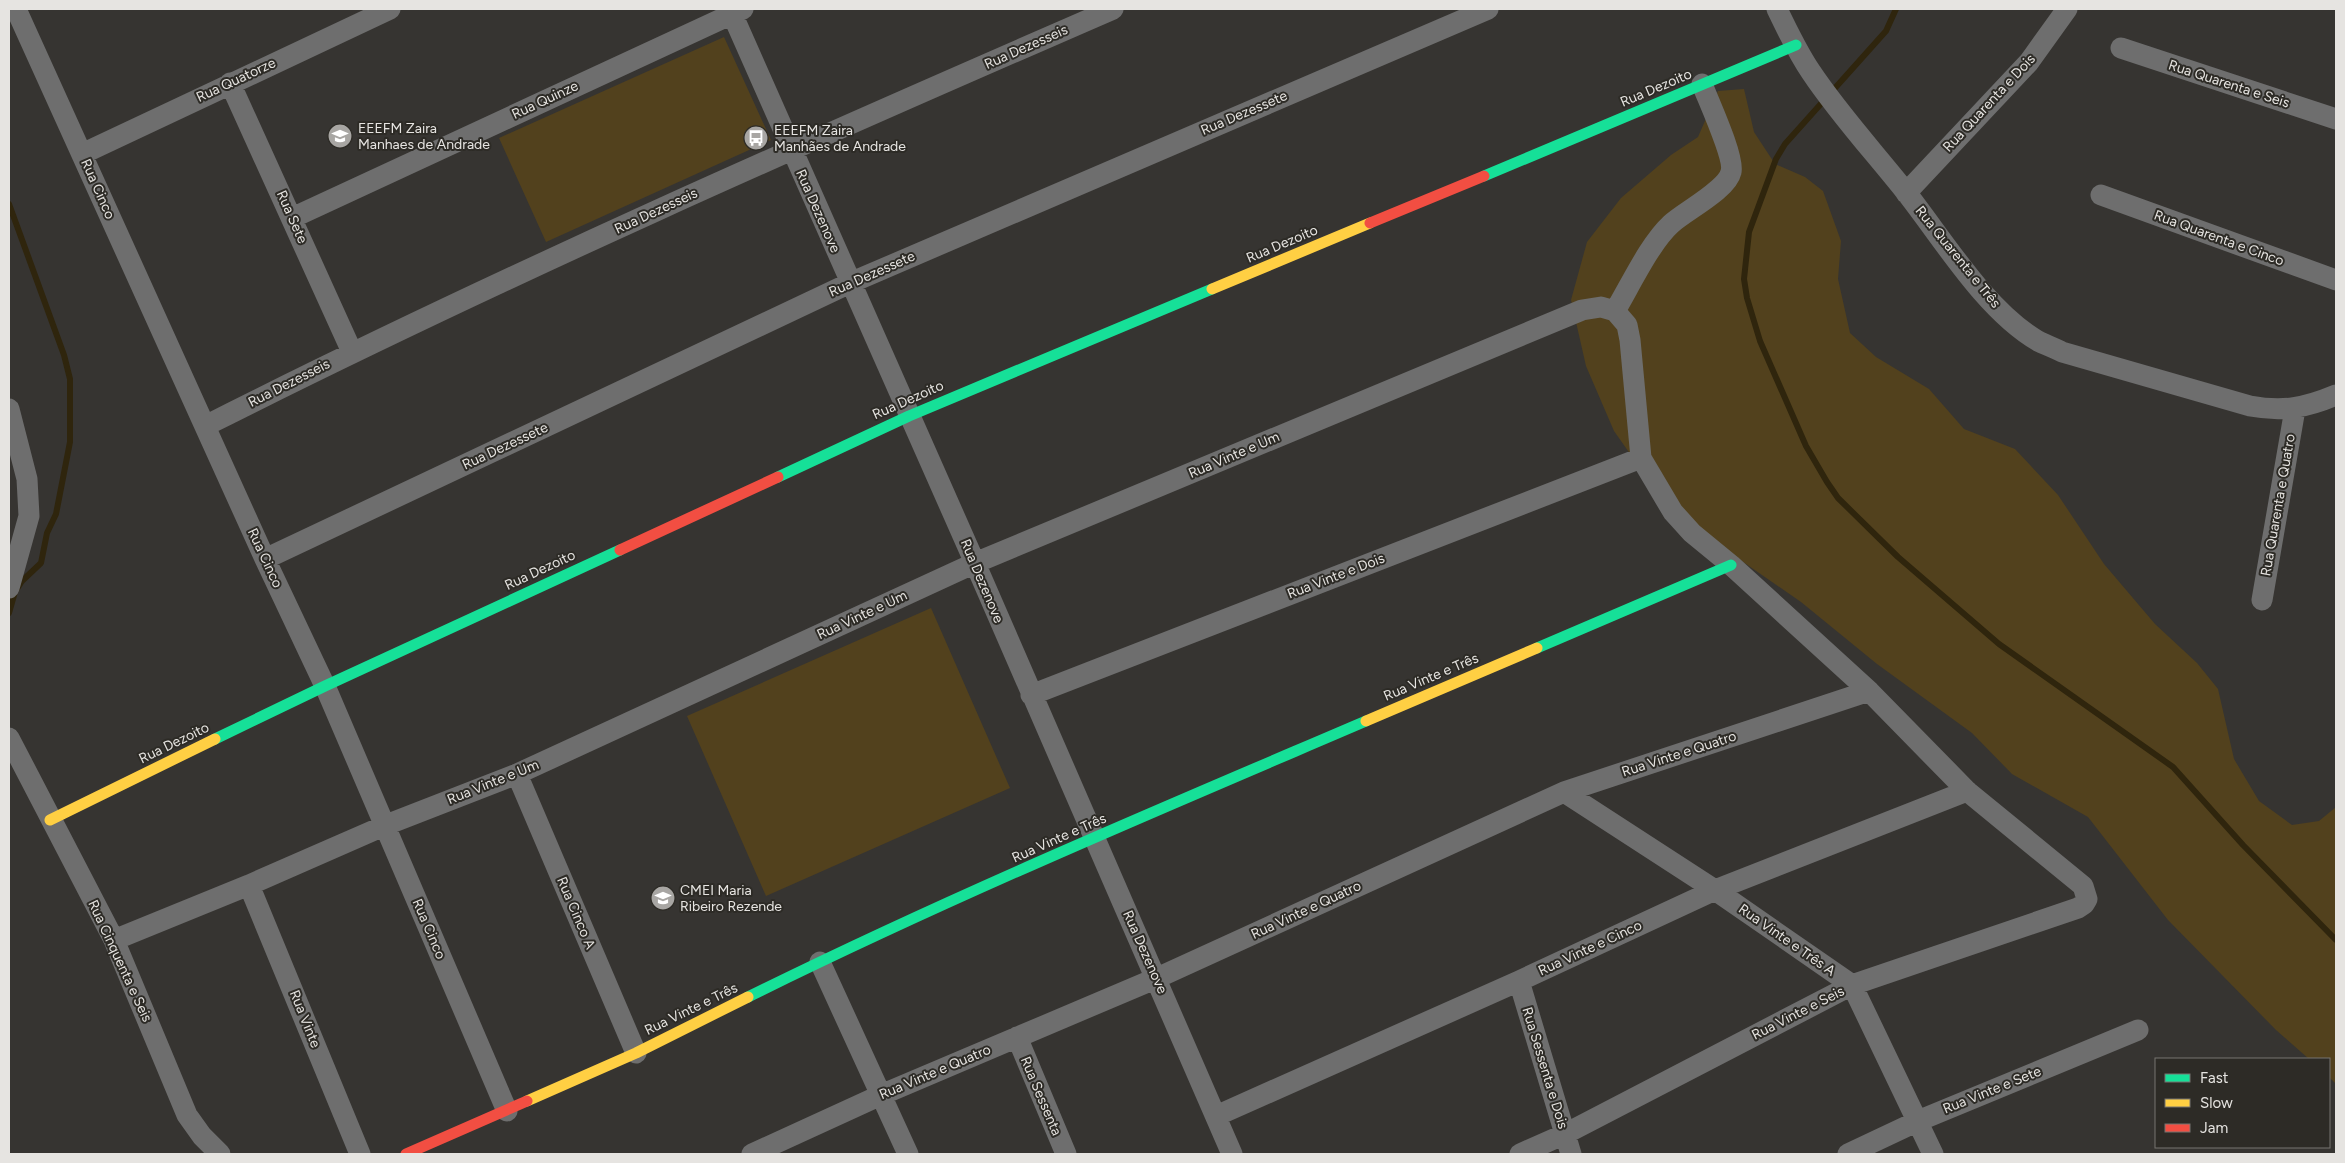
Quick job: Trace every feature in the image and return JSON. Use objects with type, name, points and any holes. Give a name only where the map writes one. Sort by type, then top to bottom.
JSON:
[{"type":"street","name":"Rua Quatorze","points":[[82,154],[390,9]]},
{"type":"street","name":"Rua Dezesseis","points":[[205,426],[352,352],[791,149],[1113,9]]},
{"type":"street","name":"Rua Dezessete","points":[[265,559],[850,282],[1488,9]]},
{"type":"street","name":"Rua Quarenta e Três","points":[[1777,9],[1796,45],[1828,97],[1995,304],[2018,326],[2038,341],[2062,352],[2250,406],[2272,410],[2295,409],[2336,395]]},
{"type":"street","name":"Rua Quarenta e Dois","points":[[1906,193],[2029,62],[2067,9]]},
{"type":"street","name":"Rua Dezenove","points":[[735,10],[791,149],[975,563],[1232,1154]]},
{"type":"street","name":"Rua Quinze","points":[[292,218],[735,10]]},
{"type":"street","name":"Rua Cinco","points":[[24,11],[82,154],[265,559],[325,686],[507,1111]]},
{"type":"street","name":"Rua Dezoito","points":[[50,820],[325,686],[909,416],[1796,45]]},
{"type":"street","name":"Rua Quarenta e Seis","points":[[2122,48],[2336,119]]},
{"type":"street","name":"Rua Sete","points":[[230,83],[352,352]]},
{"type":"street","points":[[1702,84],[1730,158],[1731,171],[1724,184],[1670,224],[1660,237],[1615,311],[1626,325],[1630,340],[1640,458],[1673,512],[1692,533],[1731,565],[1869,691],[1967,792]]},
{"type":"street","name":"Rua Quarenta e Cinco","points":[[2101,195],[2336,280]]},
{"type":"street","name":"Rua Vinte e Um","points":[[114,940],[249,885],[386,825],[517,774],[975,563],[1582,310],[1601,307],[1615,311]]},
{"type":"street","points":[[9,409],[27,479],[29,516],[9,588]]},
{"type":"street","name":"Rua Quarenta e Quatro","points":[[2262,600],[2295,409]]},
{"type":"street","name":"Rua Vinte e Dois","points":[[1031,694],[1640,458]]},
{"type":"street","name":"Rua Vinte e Três","points":[[406,1154],[636,1053],[820,962],[1095,837],[1731,565]]},
{"type":"street","name":"Rua Vinte e Quatro","points":[[752,1154],[881,1095],[1157,978],[1564,792],[1869,691]]},
{"type":"street","name":"Rua Cinquenta e Seis","points":[[9,738],[114,940],[187,1115],[202,1136],[220,1154]]},
{"type":"street","name":"Rua Cinco A","points":[[517,774],[636,1053]]},
{"type":"street","name":"Rua Vinte e Três A","points":[[1564,792],[1715,890],[1852,985],[1933,1154]]},
{"type":"street","name":"Rua Vinte e Cinco","points":[[1216,1116],[1519,981],[1715,890],[1967,792]]},
{"type":"street","name":"Rua Vinte e Seis","points":[[1520,1154],[1565,1134],[1852,985],[2078,908],[2084,904],[2087,900],[2083,886],[1967,792]]},
{"type":"street","name":"Rua Vinte","points":[[249,885],[360,1154]]},
{"type":"street","points":[[820,962],[908,1154]]},
{"type":"street","name":"Rua Sessenta e Dois","points":[[1519,981],[1571,1154]]},
{"type":"street","name":"Rua Vinte e Sete","points":[[1848,1154],[1918,1121],[2138,1030]]},
{"type":"street","name":"Rua Sessenta","points":[[1017,1037],[1066,1154]]},
{"type":"shaded area","points":[[724,37],[771,140],[546,242],[499,138]]},
{"type":"shaded area","points":[[1744,89],[1754,132],[1775,164],[1805,177],[1823,191],[1841,241],[1838,279],[1850,333],[1876,357],[1929,389],[1964,429],[2015,449],[2058,495],[2104,564],[2155,624],[2197,663],[2218,689],[2234,759],[2259,801],[2292,825],[2319,821],[2336,807],[2336,1084],[2330,1078],[2330,1058],[2308,1058],[2276,1030],[2168,920],[2088,817],[2012,774],[1972,733],[1877,664],[1801,602],[1671,512],[1614,431],[1586,366],[1571,300],[1587,242],[1621,198],[1671,155],[1698,137],[1718,91]]},
{"type":"shaded area","points":[[931,608],[1010,788],[766,896],[687,716]]},
{"type":"waterway","points":[[1896,9],[1886,31],[1785,144],[1776,159],[1749,232],[1744,279],[1747,298],[1760,341],[1806,446],[1838,498],[1898,557],[1999,644],[2173,767],[2243,845],[2336,940]]},
{"type":"waterway","points":[[9,204],[64,355],[70,379],[70,442],[56,514],[47,533],[41,563],[22,581],[15,592],[9,613]]},
{"type":"traffic: fast","points":[[1484,176],[1796,45]]},
{"type":"traffic: fast","points":[[778,477],[909,416],[1212,289]]},
{"type":"traffic: fast","points":[[215,739],[325,686],[620,550]]},
{"type":"traffic: fast","points":[[1537,648],[1731,565]]},
{"type":"traffic: fast","points":[[748,997],[977,889],[1366,721]]},
{"type":"traffic: slow","points":[[1212,289],[1370,223]]},
{"type":"traffic: slow","points":[[1366,721],[1537,648]]},
{"type":"traffic: slow","points":[[50,820],[215,739]]},
{"type":"traffic: slow","points":[[527,1101],[636,1053],[748,997]]},
{"type":"traffic: jam","points":[[1370,223],[1484,176]]},
{"type":"traffic: jam","points":[[620,550],[778,477]]},
{"type":"traffic: jam","points":[[406,1154],[527,1101]]},
{"type":"place","name":"EEEFM Zaira Manhaes de Andrade","points":[[340,136]]},
{"type":"place","name":"EEEFM Zaira Manhães de Andrade","points":[[756,138]]},
{"type":"place","name":"CMEI Maria Ribeiro Rezende","points":[[663,898]]}]
